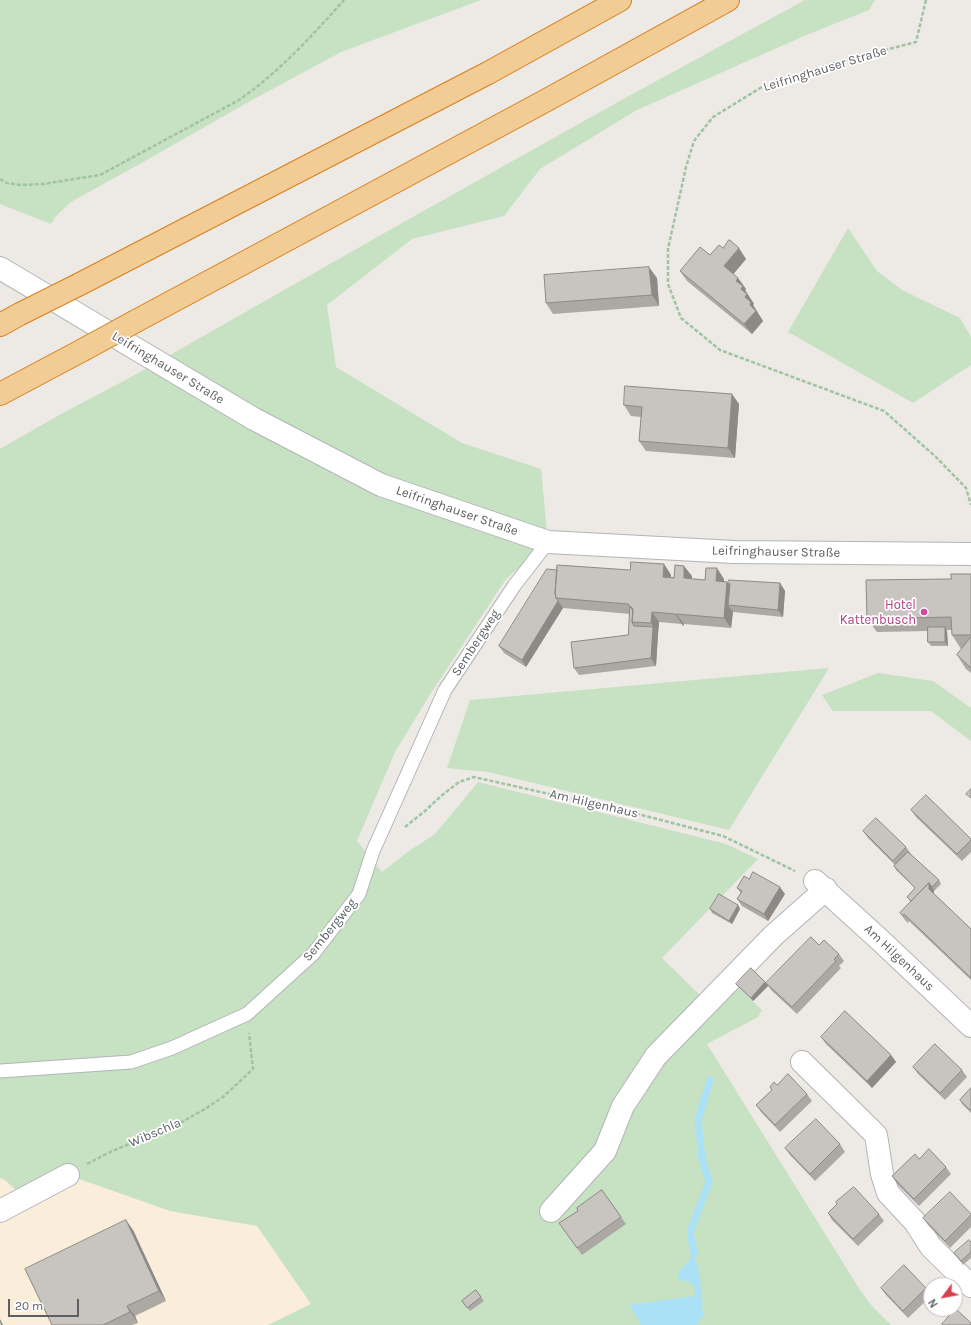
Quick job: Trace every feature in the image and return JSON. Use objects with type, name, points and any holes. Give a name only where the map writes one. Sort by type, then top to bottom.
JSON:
[{"type":"highway","points":[[0,325],[488,73],[620,0]]},
{"type":"highway","points":[[0,394],[545,101],[728,0]]},
{"type":"street","name":"Leifringhauser Straße","points":[[0,268],[254,419],[381,485],[548,542],[734,552],[971,554]]},
{"type":"street","name":"Am Hilgenhaus","points":[[821,885],[971,1026]]},
{"type":"street","points":[[551,1211],[605,1151],[623,1106],[656,1056],[821,885]]},
{"type":"street","points":[[802,1062],[876,1135],[882,1174],[888,1193],[915,1222],[931,1247],[971,1286]]},
{"type":"street","points":[[0,1211],[68,1175]]},
{"type":"lane","name":"Sembergweg","points":[[0,1071],[131,1062],[172,1048],[247,1014],[313,954],[359,894],[373,851],[445,690],[514,586],[548,542]]},
{"type":"path","points":[[0,180],[21,185],[43,184],[100,175],[239,100],[260,85],[310,37],[344,0]]},
{"type":"path","name":"Leifringhauser Straße","points":[[926,0],[916,42],[828,65],[762,87],[713,117],[694,141],[686,167],[668,249],[668,284],[681,318],[720,350],[884,411],[936,457],[966,488],[971,505]]},
{"type":"path","name":"Am Hilgenhaus","points":[[402,829],[459,782],[474,776],[638,814],[723,836],[821,885]]},
{"type":"path","name":"Wibschla","points":[[68,1175],[110,1152],[180,1123],[223,1097],[253,1069],[247,1014]]},
{"type":"shaded area","points":[[68,1175],[170,1211],[257,1226],[312,1304],[268,1325],[0,1325],[0,1178],[5,1180],[18,1192]]},
{"type":"green space","points":[[0,0],[481,0],[341,52],[71,202],[56,216],[51,224],[0,204]]},
{"type":"green space","points":[[805,0],[875,0],[869,10],[804,36],[637,110],[540,169],[504,216],[412,239],[327,305],[336,367],[462,443],[541,469],[548,542],[506,579],[431,693],[395,752],[357,841],[382,872],[409,851],[435,834],[478,782],[726,844],[758,859],[662,958],[704,999],[734,983],[762,1010],[758,1017],[707,1044],[860,1290],[871,1305],[891,1325],[268,1325],[311,1304],[257,1226],[170,1211],[68,1175],[18,1192],[5,1180],[0,1178],[0,449],[61,414],[133,376],[618,102]]},
{"type":"green space","points":[[848,228],[877,271],[902,290],[960,318],[971,337],[971,365],[913,403],[788,332]]},
{"type":"green space","points":[[829,668],[729,830],[488,772],[447,768],[470,700]]},
{"type":"green space","points":[[878,673],[933,681],[971,708],[971,741],[931,711],[833,711],[822,695]]},
{"type":"water","points":[[694,1254],[701,1283],[698,1291],[690,1282],[679,1280],[678,1273]]},
{"type":"water","points":[[694,1296],[704,1314],[696,1325],[641,1325],[629,1305]]},
{"type":"building","points":[[729,240],[739,248],[724,266],[738,278],[736,281],[743,286],[741,289],[747,294],[745,297],[751,302],[750,305],[756,311],[744,324],[680,271],[700,247],[710,255],[719,245],[723,248]]},
{"type":"building","points":[[649,267],[652,295],[546,303],[544,275]]},
{"type":"building","points":[[625,386],[732,394],[728,448],[639,441],[642,407],[624,405]]},
{"type":"building","points":[[631,562],[664,564],[663,577],[674,578],[675,565],[684,566],[684,578],[705,580],[706,568],[717,568],[716,581],[727,582],[724,618],[652,612],[651,623],[632,622],[633,609],[628,604],[556,598],[557,565],[630,570]]},
{"type":"building","points":[[547,569],[557,570],[555,593],[558,601],[522,660],[499,646]]},
{"type":"building","name":"Hotel Kattenbusch","points":[[951,574],[971,574],[971,635],[952,635],[951,617],[867,619],[866,580],[951,579]]},
{"type":"building","points":[[729,580],[780,583],[778,610],[728,605]]},
{"type":"building","points":[[630,607],[633,610],[632,622],[634,626],[653,627],[651,658],[574,668],[571,642],[628,635]]},
{"type":"building","points":[[928,627],[945,627],[945,642],[928,642]]},
{"type":"building","points":[[971,637],[971,668],[957,655]]},
{"type":"building","points":[[971,789],[971,798],[966,794]]},
{"type":"building","points":[[926,795],[971,839],[957,854],[911,810]]},
{"type":"building","points":[[876,818],[906,847],[893,861],[863,831]]},
{"type":"building","points":[[908,852],[939,880],[932,887],[929,883],[911,901],[907,897],[915,888],[894,866]]},
{"type":"building","points":[[753,872],[780,887],[764,914],[737,899],[742,891],[737,888],[744,876],[749,879]]},
{"type":"building","points":[[929,883],[929,889],[971,929],[971,978],[904,914],[903,916],[900,913]]},
{"type":"building","points":[[719,894],[738,905],[729,921],[710,909]]},
{"type":"building","points":[[811,937],[819,945],[824,940],[839,954],[834,959],[836,961],[792,1007],[766,983]]},
{"type":"building","points":[[751,968],[765,982],[751,998],[736,984]]},
{"type":"building","points":[[845,1011],[891,1055],[867,1081],[821,1037]]},
{"type":"building","points":[[935,1044],[962,1070],[940,1093],[913,1067]]},
{"type":"building","points":[[788,1074],[807,1094],[775,1125],[756,1105],[772,1090],[770,1087],[774,1082],[777,1085]]},
{"type":"building","points":[[971,1088],[971,1109],[970,1110],[960,1100]]},
{"type":"building","points":[[816,1119],[840,1144],[810,1174],[785,1148]]},
{"type":"building","points":[[929,1149],[946,1167],[914,1199],[892,1176],[915,1154],[919,1159]]},
{"type":"building","points":[[854,1187],[879,1214],[853,1239],[828,1213],[837,1204],[836,1202]]},
{"type":"building","points":[[602,1190],[621,1217],[577,1248],[559,1223],[578,1211],[577,1208]]},
{"type":"building","points":[[950,1192],[971,1215],[945,1241],[923,1218]]},
{"type":"building","points":[[126,1220],[159,1291],[127,1306],[130,1312],[103,1325],[52,1325],[25,1269]]},
{"type":"building","points":[[969,1240],[971,1242],[971,1252],[961,1261],[954,1253]]},
{"type":"building","points":[[904,1265],[923,1285],[923,1291],[903,1311],[881,1288]]},
{"type":"building","points":[[476,1290],[481,1297],[467,1308],[462,1301]]},
{"type":"building","points":[[963,1316],[971,1323],[971,1325],[944,1325],[942,1324],[949,1317],[963,1317]]},
{"type":"waterway","points":[[694,1254],[690,1232],[709,1182],[702,1159],[698,1120],[710,1080]]},
{"type":"waterway","points":[[698,1291],[699,1305]]},
{"type":"place","name":"Hotel Kattenbusch","points":[[924,612]]}]
